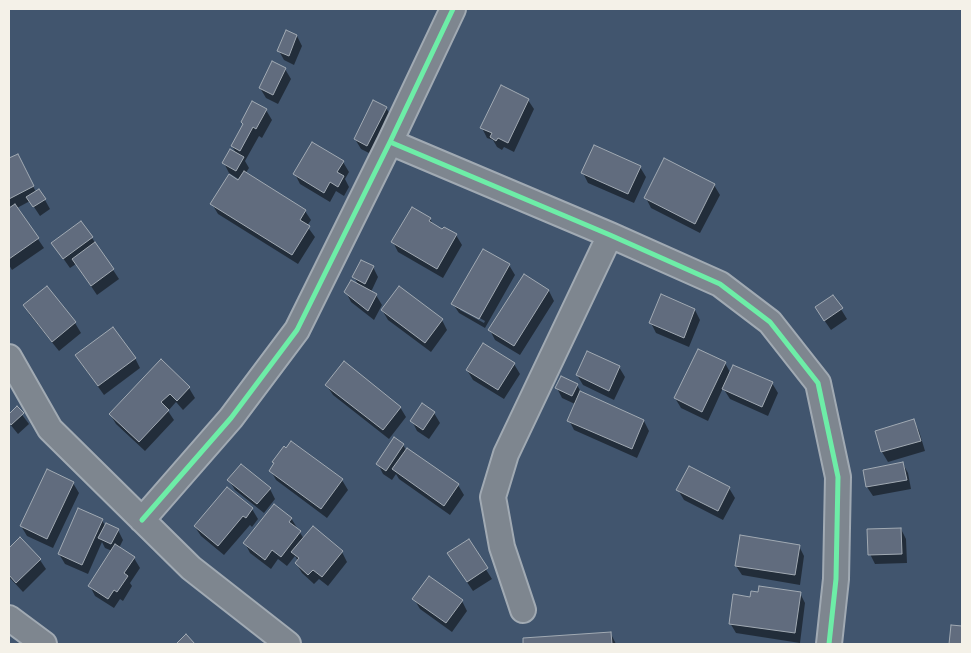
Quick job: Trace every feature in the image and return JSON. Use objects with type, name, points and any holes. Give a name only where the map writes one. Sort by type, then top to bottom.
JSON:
[{"type":"street","points":[[142,520],[232,418],[297,330],[453,9]]},
{"type":"street","points":[[390,142],[610,235],[720,284],[770,322],[818,383],[838,478],[836,579],[829,644]]},
{"type":"street","points":[[524,610],[502,547],[493,497],[506,454],[610,235]]},
{"type":"street","points":[[9,357],[50,429],[191,568],[288,644]]},
{"type":"street","points":[[9,618],[44,644]]},
{"type":"building","points":[[286,30],[297,35],[289,56],[277,51]]},
{"type":"building","points":[[272,61],[286,68],[273,95],[259,88]]},
{"type":"building","points":[[501,85],[529,99],[508,143],[498,138],[496,141],[490,137],[492,133],[480,128]]},
{"type":"building","points":[[373,100],[387,107],[367,146],[354,139]]},
{"type":"building","points":[[252,101],[267,109],[256,129],[253,127],[240,151],[231,146],[243,124],[241,122]]},
{"type":"building","points":[[312,142],[344,161],[337,172],[344,176],[338,187],[330,182],[324,193],[293,174]]},
{"type":"building","points":[[594,145],[641,166],[628,194],[581,173]]},
{"type":"building","points":[[230,149],[244,157],[236,171],[222,163]]},
{"type":"building","points":[[18,154],[34,186],[9,199],[9,158]]},
{"type":"building","points":[[664,158],[715,184],[695,224],[644,198]]},
{"type":"building","points":[[244,171],[306,210],[300,220],[310,226],[292,255],[210,204],[229,174],[238,180]]},
{"type":"building","points":[[39,189],[46,199],[33,207],[26,197]]},
{"type":"building","points":[[15,204],[39,238],[9,259],[9,208]]},
{"type":"building","points":[[412,207],[431,218],[429,221],[442,229],[444,227],[457,234],[437,269],[391,242]]},
{"type":"building","points":[[81,221],[93,237],[63,259],[51,243]]},
{"type":"building","points":[[95,242],[114,269],[91,286],[72,259]]},
{"type":"building","points":[[483,249],[510,264],[479,319],[451,304]]},
{"type":"building","points":[[361,260],[374,266],[365,284],[352,277]]},
{"type":"building","points":[[524,274],[549,290],[514,346],[488,330]]},
{"type":"building","points":[[351,280],[377,294],[368,311],[344,292]]},
{"type":"building","points":[[47,286],[76,322],[52,342],[23,305]]},
{"type":"building","points":[[399,286],[443,319],[425,343],[381,310]]},
{"type":"building","points":[[661,294],[695,309],[684,338],[649,323]]},
{"type":"building","points":[[833,295],[843,308],[824,321],[815,307]]},
{"type":"building","points":[[113,327],[136,358],[98,386],[75,355]]},
{"type":"building","points":[[483,343],[515,363],[498,390],[466,370]]},
{"type":"building","points":[[698,349],[726,362],[702,412],[674,398]]},
{"type":"building","points":[[587,351],[620,366],[609,391],[576,375]]},
{"type":"building","points":[[161,359],[190,387],[177,401],[170,394],[161,402],[169,410],[139,442],[109,414]]},
{"type":"building","points":[[344,361],[401,407],[383,430],[325,385]]},
{"type":"building","points":[[733,365],[773,382],[762,407],[722,389]]},
{"type":"building","points":[[561,376],[578,384],[572,396],[555,388]]},
{"type":"building","points":[[580,391],[644,420],[632,449],[567,421]]},
{"type":"building","points":[[422,403],[435,412],[423,430],[410,421]]},
{"type":"building","points":[[17,406],[24,413],[11,425],[9,414]]},
{"type":"building","points":[[914,419],[921,441],[881,452],[875,431]]},
{"type":"building","points":[[394,437],[404,444],[386,471],[376,464]]},
{"type":"building","points":[[291,441],[343,479],[321,509],[269,471],[274,463],[272,462],[284,446],[286,448]]},
{"type":"building","points":[[407,448],[459,484],[444,506],[392,469]]},
{"type":"building","points":[[903,462],[907,480],[866,487],[863,470]]},
{"type":"building","points":[[241,464],[271,488],[257,504],[227,480]]},
{"type":"building","points":[[689,466],[730,487],[718,511],[676,490]]},
{"type":"building","points":[[47,469],[74,482],[47,539],[20,526]]},
{"type":"building","points":[[227,487],[253,508],[246,518],[243,516],[218,546],[194,526]]},
{"type":"building","points":[[274,504],[292,518],[289,522],[301,531],[281,557],[272,550],[265,560],[243,543]]},
{"type":"building","points":[[78,508],[103,519],[82,565],[58,554]]},
{"type":"building","points":[[106,523],[119,529],[111,544],[98,538]]},
{"type":"building","points":[[313,526],[343,551],[322,577],[313,570],[308,575],[295,563],[299,558],[291,552]]},
{"type":"building","points":[[901,528],[902,554],[868,555],[867,529]]},
{"type":"building","points":[[740,535],[800,545],[795,575],[735,566]]},
{"type":"building","points":[[20,537],[41,559],[16,583],[9,575],[9,548]]},
{"type":"building","points":[[469,539],[488,568],[467,582],[447,553]]},
{"type":"building","points":[[115,544],[135,557],[124,573],[128,576],[117,592],[114,590],[108,599],[88,586]]},
{"type":"building","points":[[429,576],[463,600],[446,623],[412,599]]},
{"type":"building","points":[[759,586],[801,592],[795,633],[729,624],[733,594],[750,597],[751,591],[758,592]]},
{"type":"building","points":[[951,625],[962,626],[962,644],[949,644]]},
{"type":"building","points":[[611,632],[612,644],[523,644],[523,638]]},
{"type":"building","points":[[186,634],[195,644],[176,644]]},
{"type":"cycle path","points":[[142,520],[231,418],[297,330],[453,9]]},
{"type":"cycle path","points":[[390,142],[610,235],[720,284],[770,322],[818,383],[838,477],[836,579],[829,644]]}]
